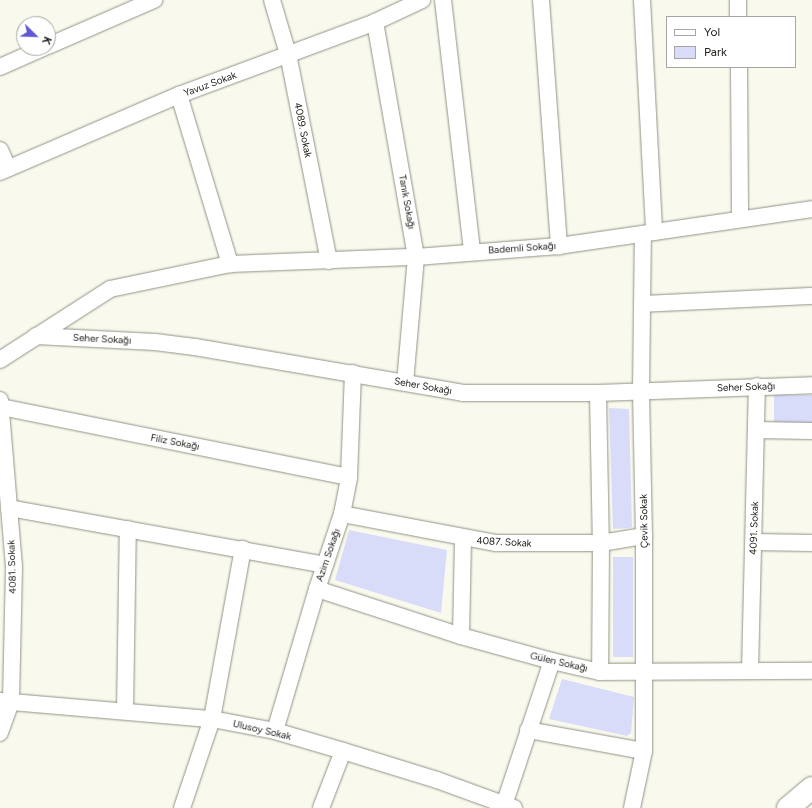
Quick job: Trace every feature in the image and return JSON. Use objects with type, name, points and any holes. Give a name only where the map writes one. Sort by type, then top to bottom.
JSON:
[{"type":"main road","points":[[788,808],[812,788]]},
{"type":"street","points":[[56,43],[154,0]]},
{"type":"street","name":"4089. Sokak","points":[[272,0],[288,54],[329,261]]},
{"type":"street","name":"Yavuz Sokak","points":[[4,170],[180,95],[375,22],[422,0]]},
{"type":"street","points":[[443,0],[472,252]]},
{"type":"street","points":[[541,0],[560,246]]},
{"type":"street","name":"Çevik Sokak","points":[[632,808],[644,751],[644,536],[641,391],[642,304],[648,233],[642,0]]},
{"type":"street","points":[[738,0],[738,16]]},
{"type":"street","name":"Tanık Sokağı","points":[[375,22],[416,257],[405,383]]},
{"type":"street","points":[[0,67],[25,56]]},
{"type":"street","points":[[739,68],[740,218]]},
{"type":"street","points":[[180,95],[230,264]]},
{"type":"street","points":[[0,150],[4,170]]},
{"type":"street","name":"Bademli Sokağı","points":[[0,360],[110,289],[230,264],[416,257],[560,246],[740,218],[812,209]]},
{"type":"street","points":[[642,304],[812,296]]},
{"type":"street","name":"Seher Sokağı","points":[[36,336],[155,342],[353,373],[463,393],[598,393],[812,385]]},
{"type":"street","name":"Azim Sokağı","points":[[275,731],[317,589],[342,514],[349,477],[353,373]]},
{"type":"street","name":"4091. Sokak","points":[[750,670],[757,386]]},
{"type":"street","points":[[598,393],[601,544],[600,672]]},
{"type":"street","name":"Filiz Sokağı","points":[[0,404],[349,477]]},
{"type":"street","name":"4081. Sokak","points":[[0,404],[14,568],[5,702],[0,733]]},
{"type":"street","points":[[756,430],[812,431]]},
{"type":"street","points":[[9,508],[325,565]]},
{"type":"street","name":"4087. Sokak","points":[[342,514],[496,543],[601,544],[644,536]]},
{"type":"street","points":[[125,711],[128,529]]},
{"type":"street","points":[[461,636],[463,538]]},
{"type":"street","points":[[754,542],[812,543]]},
{"type":"street","points":[[182,808],[212,719],[243,549]]},
{"type":"street","name":"Gülen Sokağı","points":[[317,589],[461,636],[552,661],[600,672],[750,670],[812,671]]},
{"type":"street","points":[[509,806],[528,730],[552,661]]},
{"type":"street","name":"Ulusoy Sokak","points":[[5,702],[212,719],[275,731],[343,750],[438,780],[509,806]]},
{"type":"street","points":[[528,730],[644,751]]},
{"type":"street","points":[[321,808],[343,750]]},
{"type":"green space","points":[[774,395],[812,395],[812,423],[774,423]]},
{"type":"green space","points":[[609,408],[629,409],[632,527],[629,528],[613,529]]},
{"type":"green space","points":[[349,530],[447,550],[441,613],[335,580]]},
{"type":"green space","points":[[613,557],[633,557],[633,657],[613,657]]},
{"type":"green space","points":[[562,679],[634,697],[631,733],[627,736],[549,719]]}]
